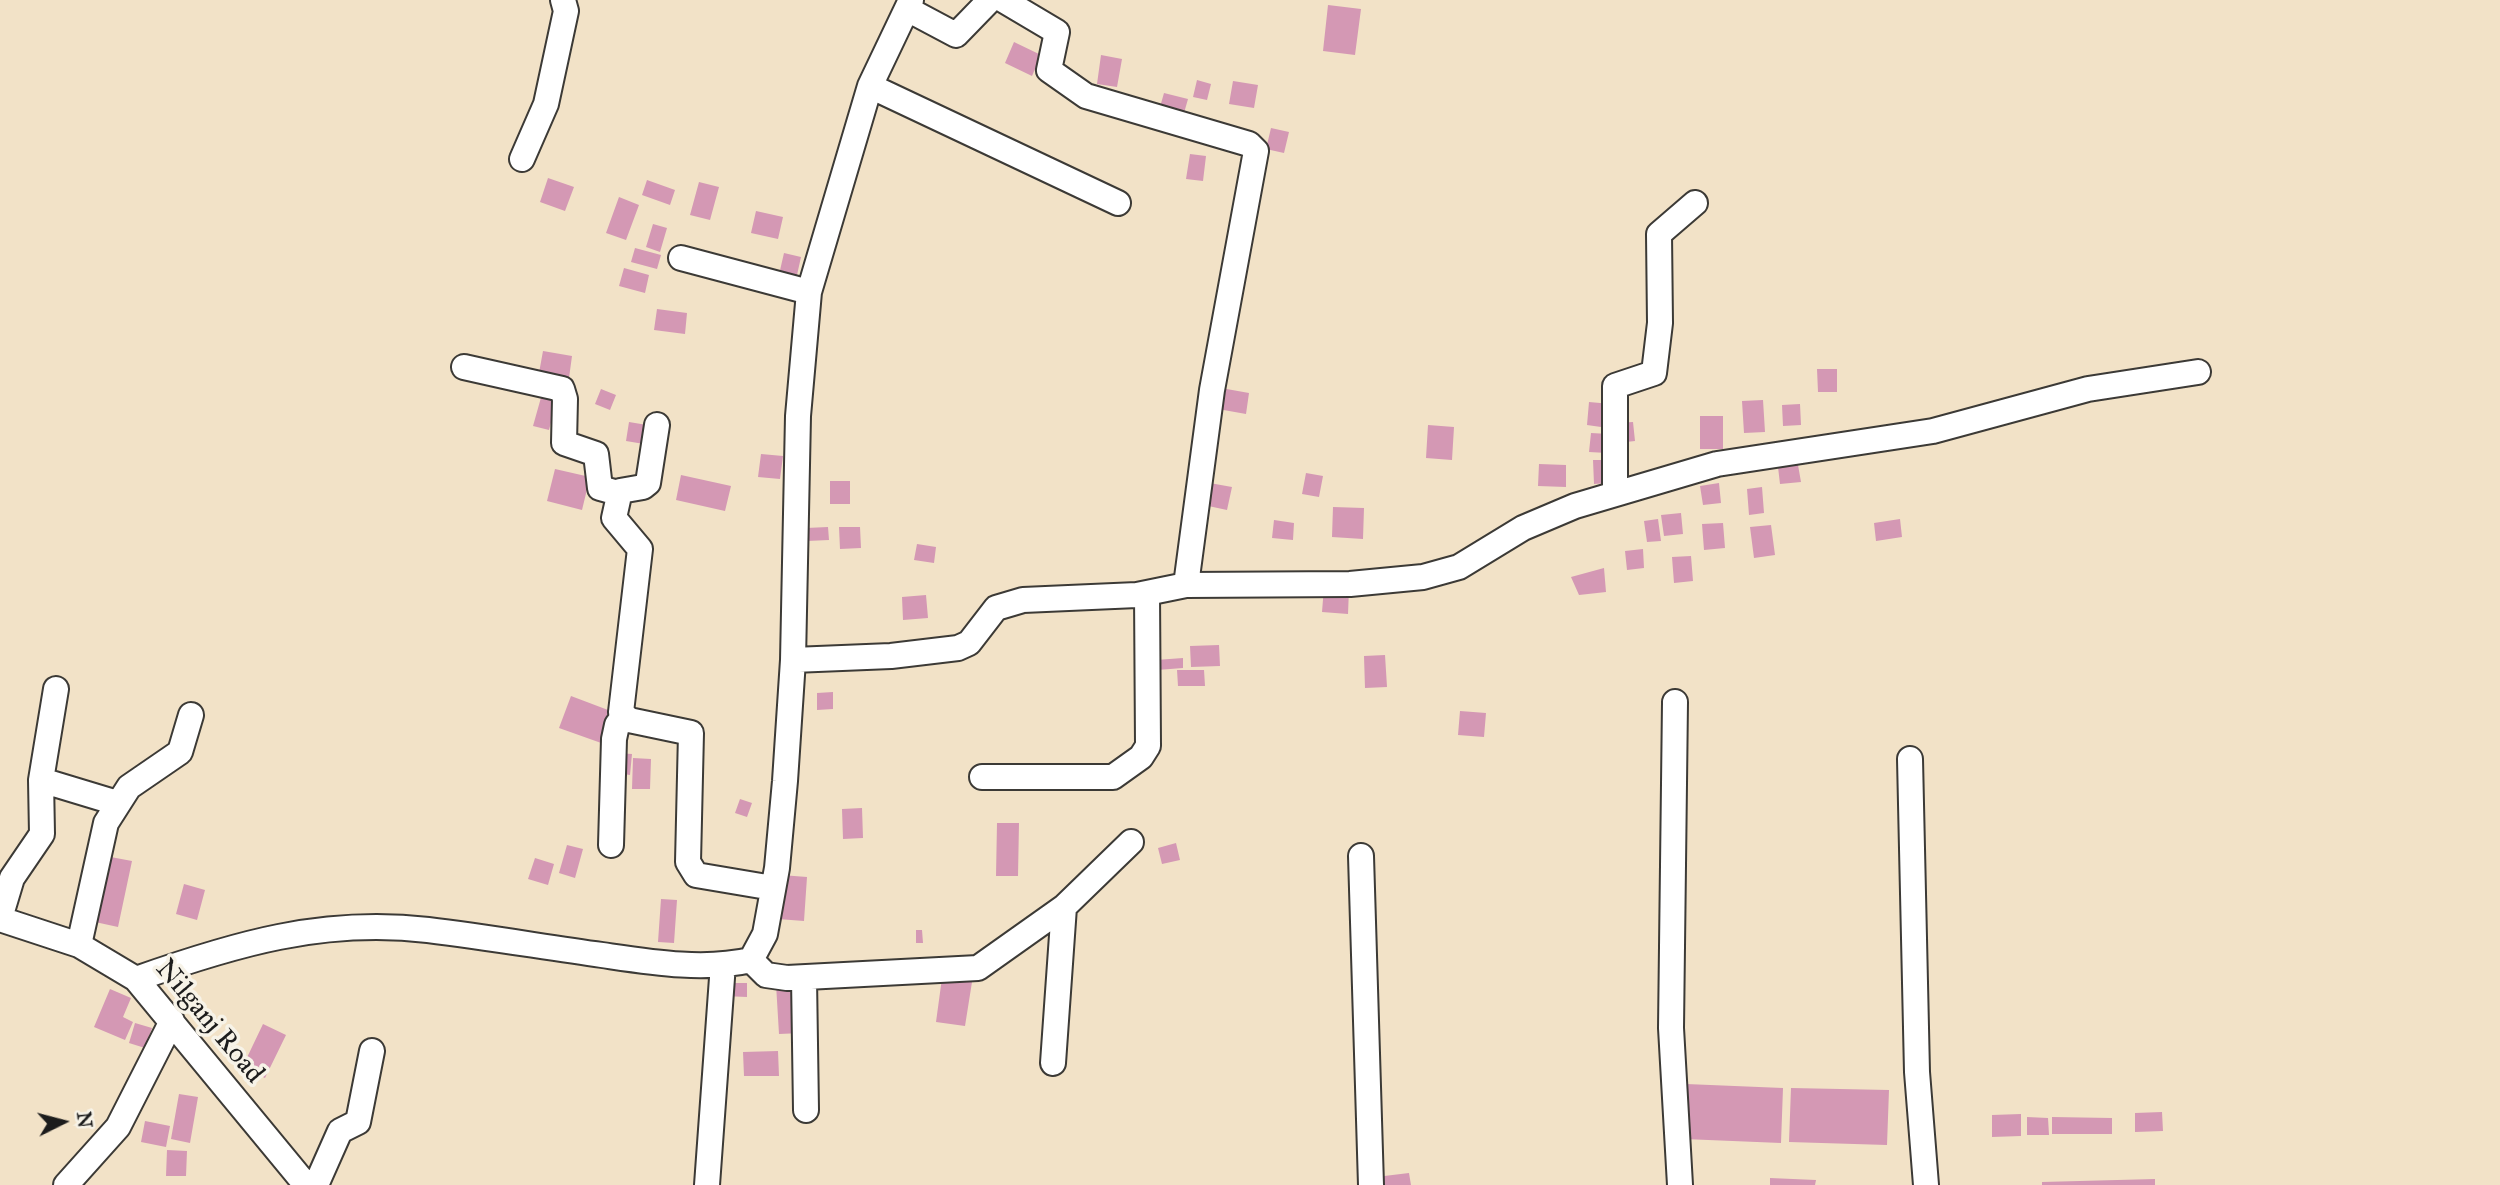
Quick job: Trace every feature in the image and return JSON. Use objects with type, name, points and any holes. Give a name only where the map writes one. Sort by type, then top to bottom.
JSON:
[{"type":"street","points":[[522,159],[550,91],[566,11],[563,0]]},
{"type":"street","points":[[751,960],[765,934],[785,781],[793,660],[798,416],[809,292],[870,86],[909,4],[956,35],[990,0]]},
{"type":"street","points":[[1003,0],[1057,32],[1049,70],[1078,92],[1249,144],[1256,151],[1212,390],[1186,585]]},
{"type":"street","points":[[870,86],[1118,203]]},
{"type":"street","points":[[1615,493],[1615,386],[1654,373],[1660,323],[1659,234],[1695,203]]},
{"type":"street","points":[[681,258],[809,292]]},
{"type":"street","points":[[464,367],[562,389],[565,400],[564,443],[596,454],[600,488],[618,493]]},
{"type":"street","points":[[793,660],[891,656],[958,648],[969,643],[996,608],[1007,604],[1147,593],[1186,585],[1350,584],[1444,573],[1538,521],[1615,493],[1717,464],[1933,431],[2088,389],[2197,372]]},
{"type":"street","points":[[657,425],[648,483],[643,487],[622,489],[618,493],[615,522],[640,549],[621,712],[624,717],[691,733],[688,862],[691,870],[696,875],[773,888]]},
{"type":"street","points":[[982,778],[1114,777],[1141,757],[1147,746],[1147,593]]},
{"type":"street","points":[[0,918],[12,878],[42,834],[41,780],[56,689]]},
{"type":"street","points":[[1675,702],[1671,1028],[1680,1185]]},
{"type":"street","points":[[79,945],[101,837],[117,803],[129,787],[180,752],[191,715]]},
{"type":"street","points":[[611,845],[614,739],[617,724],[624,717]]},
{"type":"street","points":[[1910,759],[1917,1072],[1926,1185]]},
{"type":"street","points":[[41,780],[117,803]]},
{"type":"street","points":[[751,960],[759,970],[773,977],[804,978],[978,968],[1064,907],[1131,842]]},
{"type":"street","points":[[1361,856],[1371,1185]]},
{"type":"street","points":[[1053,1063],[1064,907]]},
{"type":"street","name":"Nilganj Road","points":[[0,918],[79,945],[136,979],[306,1185]]},
{"type":"street","points":[[136,979],[263,938],[328,928],[429,930],[642,961],[723,964],[751,960]]},
{"type":"street","points":[[707,1185],[723,964]]},
{"type":"street","points":[[804,978],[806,1110]]},
{"type":"street","points":[[66,1185],[118,1128],[172,1021]]},
{"type":"street","points":[[316,1185],[340,1131],[358,1122],[372,1051]]},
{"type":"building","points":[[1328,5],[1361,9],[1355,55],[1323,51]]},
{"type":"building","points":[[1014,42],[1041,55],[1032,76],[1005,63]]},
{"type":"building","points":[[1101,55],[1122,59],[1117,87],[1097,84]]},
{"type":"building","points":[[1197,80],[1211,84],[1207,100],[1193,97]]},
{"type":"building","points":[[1233,81],[1258,85],[1254,108],[1229,104]]},
{"type":"building","points":[[1164,93],[1188,99],[1184,113],[1160,107]]},
{"type":"building","points":[[1271,128],[1289,132],[1284,153],[1266,149]]},
{"type":"building","points":[[1190,154],[1206,156],[1203,181],[1186,179]]},
{"type":"building","points":[[548,178],[574,187],[565,211],[540,202]]},
{"type":"building","points":[[647,180],[675,190],[670,205],[642,195]]},
{"type":"building","points":[[699,182],[719,187],[710,220],[690,215]]},
{"type":"building","points":[[619,197],[639,205],[626,240],[606,233]]},
{"type":"building","points":[[756,211],[783,217],[778,239],[751,233]]},
{"type":"building","points":[[653,224],[667,228],[660,252],[646,247]]},
{"type":"building","points":[[635,248],[661,255],[657,269],[631,262]]},
{"type":"building","points":[[784,253],[801,257],[795,284],[778,279]]},
{"type":"building","points":[[624,268],[649,275],[645,293],[619,286]]},
{"type":"building","points":[[657,309],[687,313],[685,334],[654,330]]},
{"type":"building","points":[[543,351],[572,356],[569,378],[539,373]]},
{"type":"building","points":[[1817,369],[1837,369],[1837,392],[1818,392]]},
{"type":"building","points":[[1221,388],[1249,393],[1246,414],[1218,409]]},
{"type":"building","points":[[601,389],[616,395],[610,410],[595,404]]},
{"type":"building","points":[[542,394],[557,399],[549,430],[533,426]]},
{"type":"building","points":[[1763,400],[1765,432],[1744,433],[1742,401]]},
{"type":"building","points":[[1589,402],[1611,404],[1608,428],[1587,425]]},
{"type":"building","points":[[1800,404],[1801,425],[1783,426],[1782,405]]},
{"type":"building","points":[[1700,416],[1723,416],[1723,449],[1700,449]]},
{"type":"building","points":[[629,422],[653,426],[650,445],[626,441]]},
{"type":"building","points":[[1633,422],[1635,441],[1617,443],[1615,423]]},
{"type":"building","points":[[1428,425],[1454,427],[1452,460],[1426,458]]},
{"type":"building","points":[[1591,433],[1609,434],[1607,453],[1589,452]]},
{"type":"building","points":[[761,454],[783,456],[780,479],[758,477]]},
{"type":"building","points":[[1593,460],[1607,460],[1607,483],[1594,484]]},
{"type":"building","points":[[1539,464],[1566,465],[1566,487],[1538,486]]},
{"type":"building","points":[[1798,465],[1801,482],[1780,484],[1778,467]]},
{"type":"building","points":[[555,469],[590,477],[582,510],[547,501]]},
{"type":"building","points":[[1306,473],[1323,476],[1319,497],[1302,494]]},
{"type":"building","points":[[681,475],[731,486],[725,511],[676,500]]},
{"type":"building","points":[[830,481],[850,481],[850,504],[830,504]]},
{"type":"building","points":[[1204,482],[1232,487],[1227,510],[1199,504]]},
{"type":"building","points":[[1719,483],[1721,503],[1703,505],[1700,486]]},
{"type":"building","points":[[1762,487],[1764,513],[1749,515],[1747,489]]},
{"type":"building","points":[[1333,507],[1364,508],[1363,539],[1332,537]]},
{"type":"building","points":[[1681,513],[1683,534],[1664,536],[1661,515]]},
{"type":"building","points":[[1658,519],[1661,541],[1647,542],[1644,521]]},
{"type":"building","points":[[1900,519],[1902,537],[1876,541],[1874,523]]},
{"type":"building","points":[[1274,520],[1294,523],[1293,540],[1272,538]]},
{"type":"building","points":[[1723,523],[1725,548],[1704,550],[1702,524]]},
{"type":"building","points":[[1771,525],[1775,555],[1754,558],[1750,527]]},
{"type":"building","points":[[828,527],[829,540],[807,541],[806,528]]},
{"type":"building","points":[[839,527],[860,527],[861,548],[840,549]]},
{"type":"building","points":[[917,544],[936,547],[934,563],[914,560]]},
{"type":"building","points":[[1643,549],[1644,568],[1627,570],[1625,551]]},
{"type":"building","points":[[1691,556],[1693,581],[1674,583],[1672,557]]},
{"type":"building","points":[[1604,568],[1606,592],[1579,595],[1571,577]]},
{"type":"building","points":[[1324,587],[1349,589],[1348,614],[1322,612]]},
{"type":"building","points":[[926,595],[928,618],[903,620],[902,597]]},
{"type":"building","points":[[1219,645],[1220,666],[1191,667],[1190,646]]},
{"type":"building","points":[[1385,655],[1387,687],[1365,688],[1364,656]]},
{"type":"building","points":[[1183,658],[1183,668],[1157,670],[1156,660]]},
{"type":"building","points":[[1177,670],[1204,670],[1205,686],[1178,686]]},
{"type":"building","points":[[833,692],[833,709],[817,710],[817,693]]},
{"type":"building","points":[[571,696],[616,713],[604,744],[559,728]]},
{"type":"building","points":[[1460,711],[1486,713],[1484,737],[1458,735]]},
{"type":"building","points":[[617,753],[632,754],[630,775],[616,773]]},
{"type":"building","points":[[633,758],[651,759],[650,789],[632,789]]},
{"type":"building","points":[[740,799],[752,803],[747,817],[735,813]]},
{"type":"building","points":[[862,808],[863,838],[843,839],[842,809]]},
{"type":"building","points":[[997,823],[1019,823],[1018,876],[996,876]]},
{"type":"building","points":[[1176,843],[1180,860],[1162,864],[1158,848]]},
{"type":"building","points":[[567,845],[583,849],[575,878],[559,873]]},
{"type":"building","points":[[100,855],[132,861],[118,927],[86,920]]},
{"type":"building","points":[[535,858],[554,864],[548,885],[528,879]]},
{"type":"building","points":[[781,875],[807,877],[804,921],[778,919]]},
{"type":"building","points":[[184,884],[205,890],[197,920],[176,914]]},
{"type":"building","points":[[661,899],[677,900],[674,943],[658,942]]},
{"type":"building","points":[[916,930],[922,930],[923,943],[916,943]]},
{"type":"building","points":[[942,978],[972,982],[965,1026],[936,1022]]},
{"type":"building","points":[[799,982],[802,1033],[779,1034],[776,984]]},
{"type":"building","points":[[723,983],[747,983],[747,997],[723,996]]},
{"type":"building","points":[[110,989],[131,998],[123,1017],[133,1022],[125,1040],[94,1027]]},
{"type":"building","points":[[135,1023],[152,1028],[145,1048],[129,1043]]},
{"type":"building","points":[[263,1024],[286,1035],[265,1078],[242,1068]]},
{"type":"building","points":[[778,1051],[779,1076],[744,1076],[743,1052]]},
{"type":"building","points":[[1686,1084],[1783,1088],[1781,1143],[1684,1139]]},
{"type":"building","points":[[1791,1088],[1889,1090],[1887,1145],[1789,1142]]},
{"type":"building","points":[[179,1094],[198,1097],[190,1143],[171,1139]]},
{"type":"building","points":[[2162,1112],[2163,1131],[2135,1132],[2135,1113]]},
{"type":"building","points":[[2021,1114],[2021,1136],[1992,1137],[1992,1115]]},
{"type":"building","points":[[2027,1117],[2048,1118],[2049,1135],[2027,1135]]},
{"type":"building","points":[[2052,1117],[2112,1118],[2112,1134],[2052,1134]]},
{"type":"building","points":[[145,1121],[170,1126],[166,1147],[141,1142]]},
{"type":"building","points":[[167,1150],[187,1151],[186,1176],[166,1176]]},
{"type":"building","points":[[1409,1173],[1411,1185],[1377,1185],[1376,1177]]},
{"type":"building","points":[[1770,1178],[1816,1180],[1815,1185],[1770,1185]]},
{"type":"building","points":[[2155,1179],[2155,1185],[2042,1185],[2042,1182]]}]
